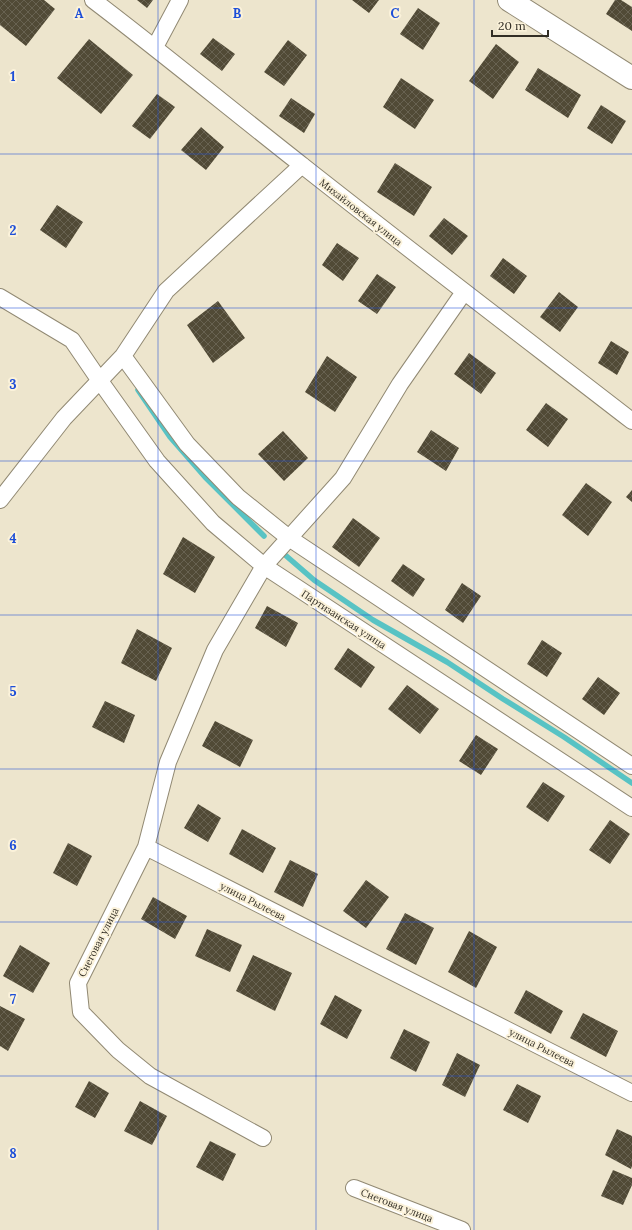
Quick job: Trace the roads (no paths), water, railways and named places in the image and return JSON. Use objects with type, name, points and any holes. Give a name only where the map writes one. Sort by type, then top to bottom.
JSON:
[{"type":"main road","points":[[509,0],[632,78]]},
{"type":"street","name":"Михайловская улица","points":[[93,0],[155,47],[464,292],[632,421]]},
{"type":"street","points":[[155,47],[180,0]]},
{"type":"street","points":[[0,500],[64,418],[123,356],[166,291],[302,165]]},
{"type":"street","points":[[146,847],[168,762],[215,650],[264,566],[343,478],[400,384],[464,292]]},
{"type":"street","name":"Партизанская улица","points":[[0,297],[72,340],[157,461],[213,523],[264,566],[632,808]]},
{"type":"street","points":[[123,356],[187,444],[238,497],[289,538],[632,766]]},
{"type":"street","name":"улица Рылеева","points":[[146,847],[632,1093]]},
{"type":"street","name":"Снеговая улица","points":[[146,847],[78,983],[81,1012],[118,1050],[150,1076],[263,1138]]},
{"type":"street","name":"Снеговая улица","points":[[354,1188],[462,1230]]},
{"type":"waterway","points":[[138,390],[170,437],[205,477],[264,536]]},
{"type":"waterway","points":[[284,554],[314,580],[373,620],[447,662],[564,737],[632,783]]}]
